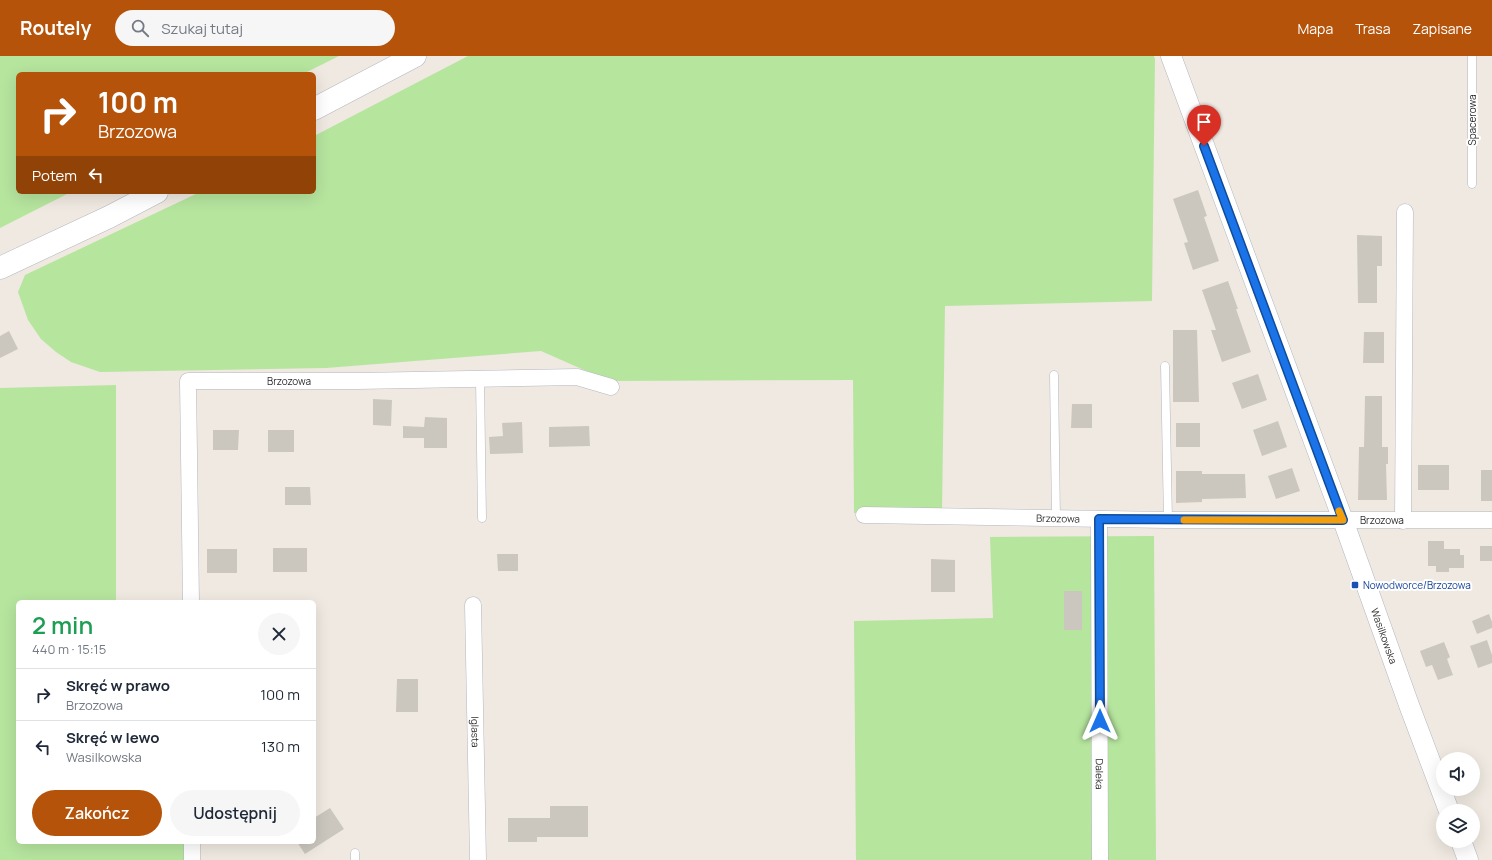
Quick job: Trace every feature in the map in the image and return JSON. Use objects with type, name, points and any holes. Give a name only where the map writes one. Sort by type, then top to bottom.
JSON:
[{"type":"main road","points":[[316,108],[415,56]]},
{"type":"main road","points":[[0,268],[109,217],[153,194]]},
{"type":"street","name":"Wasilkowska","points":[[1171,56],[1343,520],[1409,705],[1447,804]]},
{"type":"street","points":[[1403,520],[1404,212]]},
{"type":"street","name":"Brzozowa","points":[[191,600],[188,381],[358,381],[577,377],[610,387]]},
{"type":"street","name":"Brzozowa","points":[[864,515],[1168,520],[1492,520]]},
{"type":"street","name":"Daleka","points":[[1099,519],[1100,860]]},
{"type":"street","name":"Iglasta","points":[[473,605],[478,860]]},
{"type":"street","points":[[192,844],[192,860]]},
{"type":"street","points":[[1464,848],[1468,860]]},
{"type":"lane","name":"Spacerowa","points":[[1472,56],[1472,184]]},
{"type":"lane","points":[[1165,366],[1168,520]]},
{"type":"lane","points":[[1054,375],[1056,519]]},
{"type":"lane","points":[[480,379],[482,518]]},
{"type":"green space","points":[[0,56],[339,56],[307,72],[16,72],[16,194],[67,194],[0,228]]},
{"type":"green space","points":[[468,56],[1154,56],[1152,301],[945,306],[942,511],[854,513],[853,380],[609,381],[541,351],[326,368],[100,372],[71,362],[41,339],[28,320],[18,292],[25,275],[196,194],[316,194],[316,135]]},
{"type":"green space","points":[[116,385],[116,600],[16,600],[16,844],[185,844],[185,860],[0,860],[0,388]]},
{"type":"green space","points":[[1154,536],[1156,860],[856,860],[854,621],[993,618],[990,537]]},
{"type":"building","points":[[1198,190],[1207,216],[1204,217],[1219,261],[1193,270],[1184,243],[1188,242],[1173,199]]},
{"type":"building","points":[[1357,235],[1382,236],[1382,266],[1377,266],[1377,303],[1358,303]]},
{"type":"building","points":[[1228,281],[1251,352],[1222,362],[1211,330],[1216,330],[1202,290]]},
{"type":"building","points":[[1173,330],[1197,330],[1199,402],[1173,402]]},
{"type":"building","points":[[9,331],[18,349],[0,358],[0,336]]},
{"type":"building","points":[[1364,332],[1384,332],[1384,363],[1363,363]]},
{"type":"building","points":[[1258,374],[1267,400],[1242,409],[1232,383]]},
{"type":"building","points":[[1365,396],[1382,396],[1382,447],[1388,447],[1388,464],[1386,464],[1387,500],[1358,500],[1359,447],[1364,447]]},
{"type":"building","points":[[373,399],[392,400],[391,426],[373,425]]},
{"type":"building","points":[[1072,404],[1092,404],[1092,428],[1071,428]]},
{"type":"building","points":[[425,417],[447,418],[447,448],[424,448],[424,438],[403,438],[403,426],[424,427]]},
{"type":"building","points":[[1278,421],[1287,447],[1262,456],[1253,430]]},
{"type":"building","points":[[522,422],[523,453],[490,454],[489,437],[503,436],[502,423]]},
{"type":"building","points":[[1176,423],[1200,423],[1200,447],[1176,447]]},
{"type":"building","points":[[589,426],[590,446],[549,447],[549,427]]},
{"type":"building","points":[[213,430],[239,430],[238,450],[213,450]]},
{"type":"building","points":[[268,430],[294,430],[294,452],[268,452]]},
{"type":"building","points":[[1418,465],[1449,465],[1449,490],[1418,490]]},
{"type":"building","points":[[1292,468],[1300,491],[1276,499],[1268,476]]},
{"type":"building","points":[[1481,470],[1492,470],[1492,501],[1481,501]]},
{"type":"building","points":[[1176,471],[1202,471],[1202,474],[1245,474],[1246,498],[1202,499],[1202,502],[1176,503]]},
{"type":"building","points":[[285,487],[310,487],[311,505],[285,505]]},
{"type":"building","points":[[1428,541],[1444,541],[1444,549],[1460,549],[1460,555],[1464,555],[1464,568],[1449,568],[1449,572],[1436,572],[1436,566],[1428,566]]},
{"type":"building","points":[[1480,546],[1492,546],[1492,561],[1480,561]]},
{"type":"building","points":[[273,548],[307,548],[307,572],[273,572]]},
{"type":"building","points":[[207,549],[237,549],[237,573],[207,573]]},
{"type":"building","points":[[497,554],[518,554],[518,571],[498,571]]},
{"type":"building","points":[[931,559],[955,560],[955,592],[931,592]]},
{"type":"building","points":[[1064,591],[1082,591],[1082,630],[1064,630]]},
{"type":"building","points":[[1489,614],[1492,622],[1492,628],[1477,634],[1472,621]]},
{"type":"building","points":[[1487,640],[1492,655],[1492,663],[1478,668],[1470,646]]},
{"type":"building","points":[[1444,642],[1450,657],[1447,659],[1453,675],[1438,680],[1432,665],[1426,667],[1420,651]]},
{"type":"building","points":[[397,679],[418,679],[418,712],[396,712]]},
{"type":"building","points":[[550,806],[588,806],[588,837],[537,837],[537,842],[508,842],[508,818],[550,818]]},
{"type":"building","points":[[330,808],[344,829],[305,854],[298,844],[316,844],[316,817]]},
{"type":"slow traffic","points":[[1184,520],[1343,520],[1339,511]]},
{"type":"place","name":"Nowodworce/Brzozowa","points":[[1355,585]]},
{"type":"route","points":[[1100,721],[1099,519],[1343,520],[1204,146]]}]
